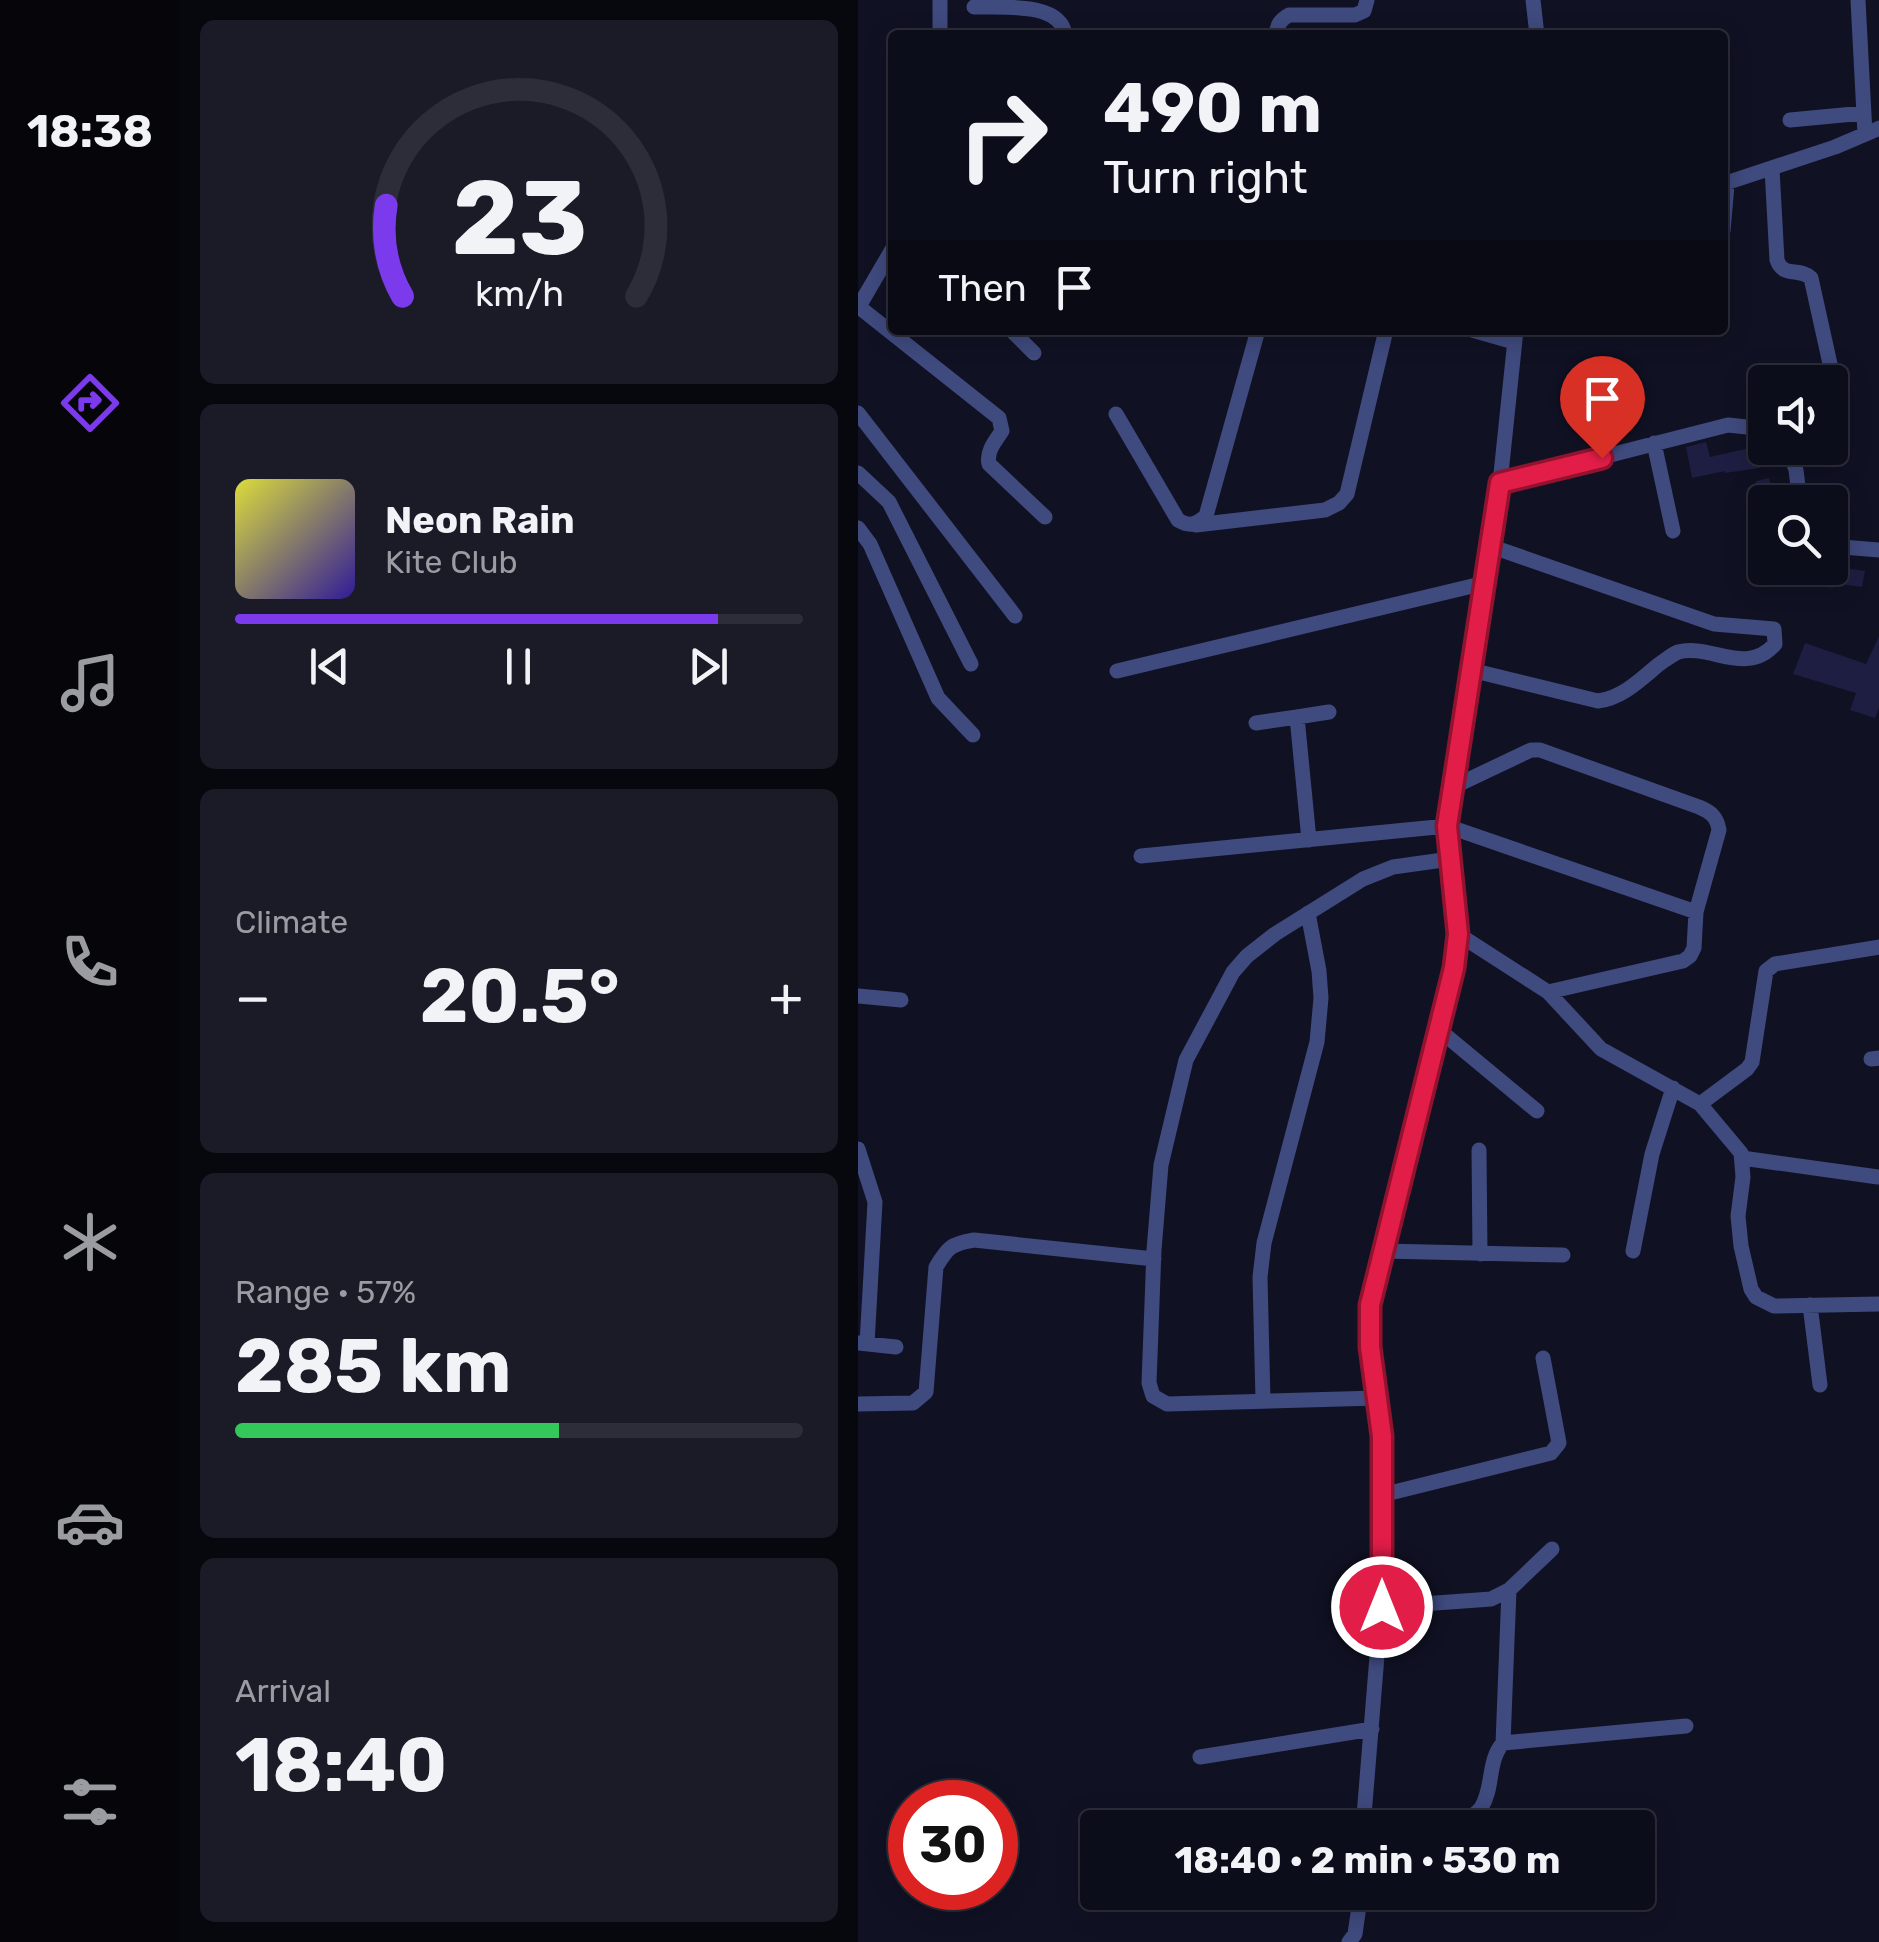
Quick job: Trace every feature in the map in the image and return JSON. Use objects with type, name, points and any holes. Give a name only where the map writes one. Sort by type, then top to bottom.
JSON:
[{"type":"street","points":[[940,0],[940,30]]},
{"type":"street","points":[[1276,30],[1289,15],[1355,15],[1364,11],[1367,0]]},
{"type":"street","points":[[1533,0],[1536,30]]},
{"type":"street","points":[[1728,183],[1872,131],[1864,105],[1858,0]]},
{"type":"street","points":[[974,8],[1048,12],[1058,18],[1065,30]]},
{"type":"street","points":[[1790,120],[1864,105],[1880,92]]},
{"type":"street","points":[[1772,169],[1775,251],[1780,268],[1811,278],[1830,365]]},
{"type":"street","points":[[888,256],[858,307],[888,331]]},
{"type":"street","points":[[894,335],[999,418],[1002,431],[990,450],[989,464],[1045,517]]},
{"type":"street","points":[[1016,335],[1034,354]]},
{"type":"street","points":[[1196,525],[1206,516],[1257,335]]},
{"type":"street","points":[[1116,414],[1178,520],[1187,525],[1325,510],[1347,494],[1385,335]]},
{"type":"street","points":[[1365,1810],[1382,1607],[1382,1436],[1370,1347],[1370,1305],[1454,968],[1458,934],[1447,826],[1500,483],[1515,336]]},
{"type":"street","points":[[858,413],[1015,616]]},
{"type":"street","points":[[1500,483],[1728,425],[1748,427]]},
{"type":"street","points":[[1654,443],[1674,531]]},
{"type":"street","points":[[858,473],[888,502],[971,664]]},
{"type":"street","points":[[858,528],[870,544],[938,698],[974,735]]},
{"type":"street","points":[[1471,670],[1598,701],[1612,699],[1675,653],[1755,658],[1766,654],[1775,644],[1774,629],[1714,624],[1490,546]]},
{"type":"street","points":[[1848,547],[1880,550]]},
{"type":"street","points":[[1116,670],[1484,583]]},
{"type":"street","points":[[1256,723],[1328,712]]},
{"type":"street","points":[[1298,717],[1310,840]]},
{"type":"street","points":[[1453,787],[1532,750],[1540,750],[1711,813],[1718,822],[1696,912],[1690,956],[1683,961],[1548,992]]},
{"type":"street","points":[[1141,856],[1447,826],[1696,912]]},
{"type":"street","points":[[1377,1398],[1167,1404],[1153,1396],[1150,1383],[1154,1259],[1161,1165],[1186,1060],[1232,972],[1247,956],[1275,934],[1377,872],[1450,859]]},
{"type":"street","points":[[1263,1401],[1260,1277],[1264,1243],[1317,1042],[1321,998],[1308,913]]},
{"type":"street","points":[[1458,934],[1548,992],[1601,1048],[1700,1104],[1741,1153],[1741,1246],[1756,1297],[1774,1306],[1880,1304]]},
{"type":"street","points":[[1700,1104],[1752,1062],[1769,968],[1880,948]]},
{"type":"street","points":[[858,996],[901,1000]]},
{"type":"street","points":[[1438,1030],[1537,1111]]},
{"type":"street","points":[[1633,1251],[1652,1154],[1673,1088]]},
{"type":"street","points":[[858,1149],[874,1202],[862,1344],[896,1348]]},
{"type":"street","points":[[1478,1150],[1480,1254]]},
{"type":"street","points":[[1742,1158],[1878,1177]]},
{"type":"street","points":[[858,1404],[912,1403],[926,1392],[936,1267],[946,1250],[956,1243],[974,1240],[1154,1259]]},
{"type":"street","points":[[1383,1252],[1564,1256]]},
{"type":"street","points":[[1810,1305],[1820,1386]]},
{"type":"street","points":[[1382,1495],[1551,1453],[1559,1443],[1543,1358]]},
{"type":"street","points":[[1382,1607],[1490,1599],[1509,1590],[1552,1549]]},
{"type":"street","points":[[1480,1810],[1493,1762],[1503,1743],[1509,1590]]},
{"type":"street","points":[[1503,1743],[1686,1726]]},
{"type":"street","points":[[1200,1757],[1372,1729]]},
{"type":"street","points":[[1349,1942],[1355,1934],[1358,1910]]},
{"type":"building","points":[[1706,442],[1710,457],[1748,448],[1748,465],[1760,468],[1692,478],[1686,447]]},
{"type":"building","points":[[1769,478],[1771,485],[1757,485],[1756,481]]},
{"type":"building","points":[[1848,569],[1865,571],[1862,587],[1848,585]]},
{"type":"building","points":[[1880,634],[1880,705],[1875,718],[1850,710],[1856,693],[1793,674],[1805,643],[1866,664]]},
{"type":"route","points":[[1382,1607],[1382,1436],[1370,1347],[1370,1305],[1454,968],[1458,934],[1447,826],[1500,483],[1602,458]]}]
